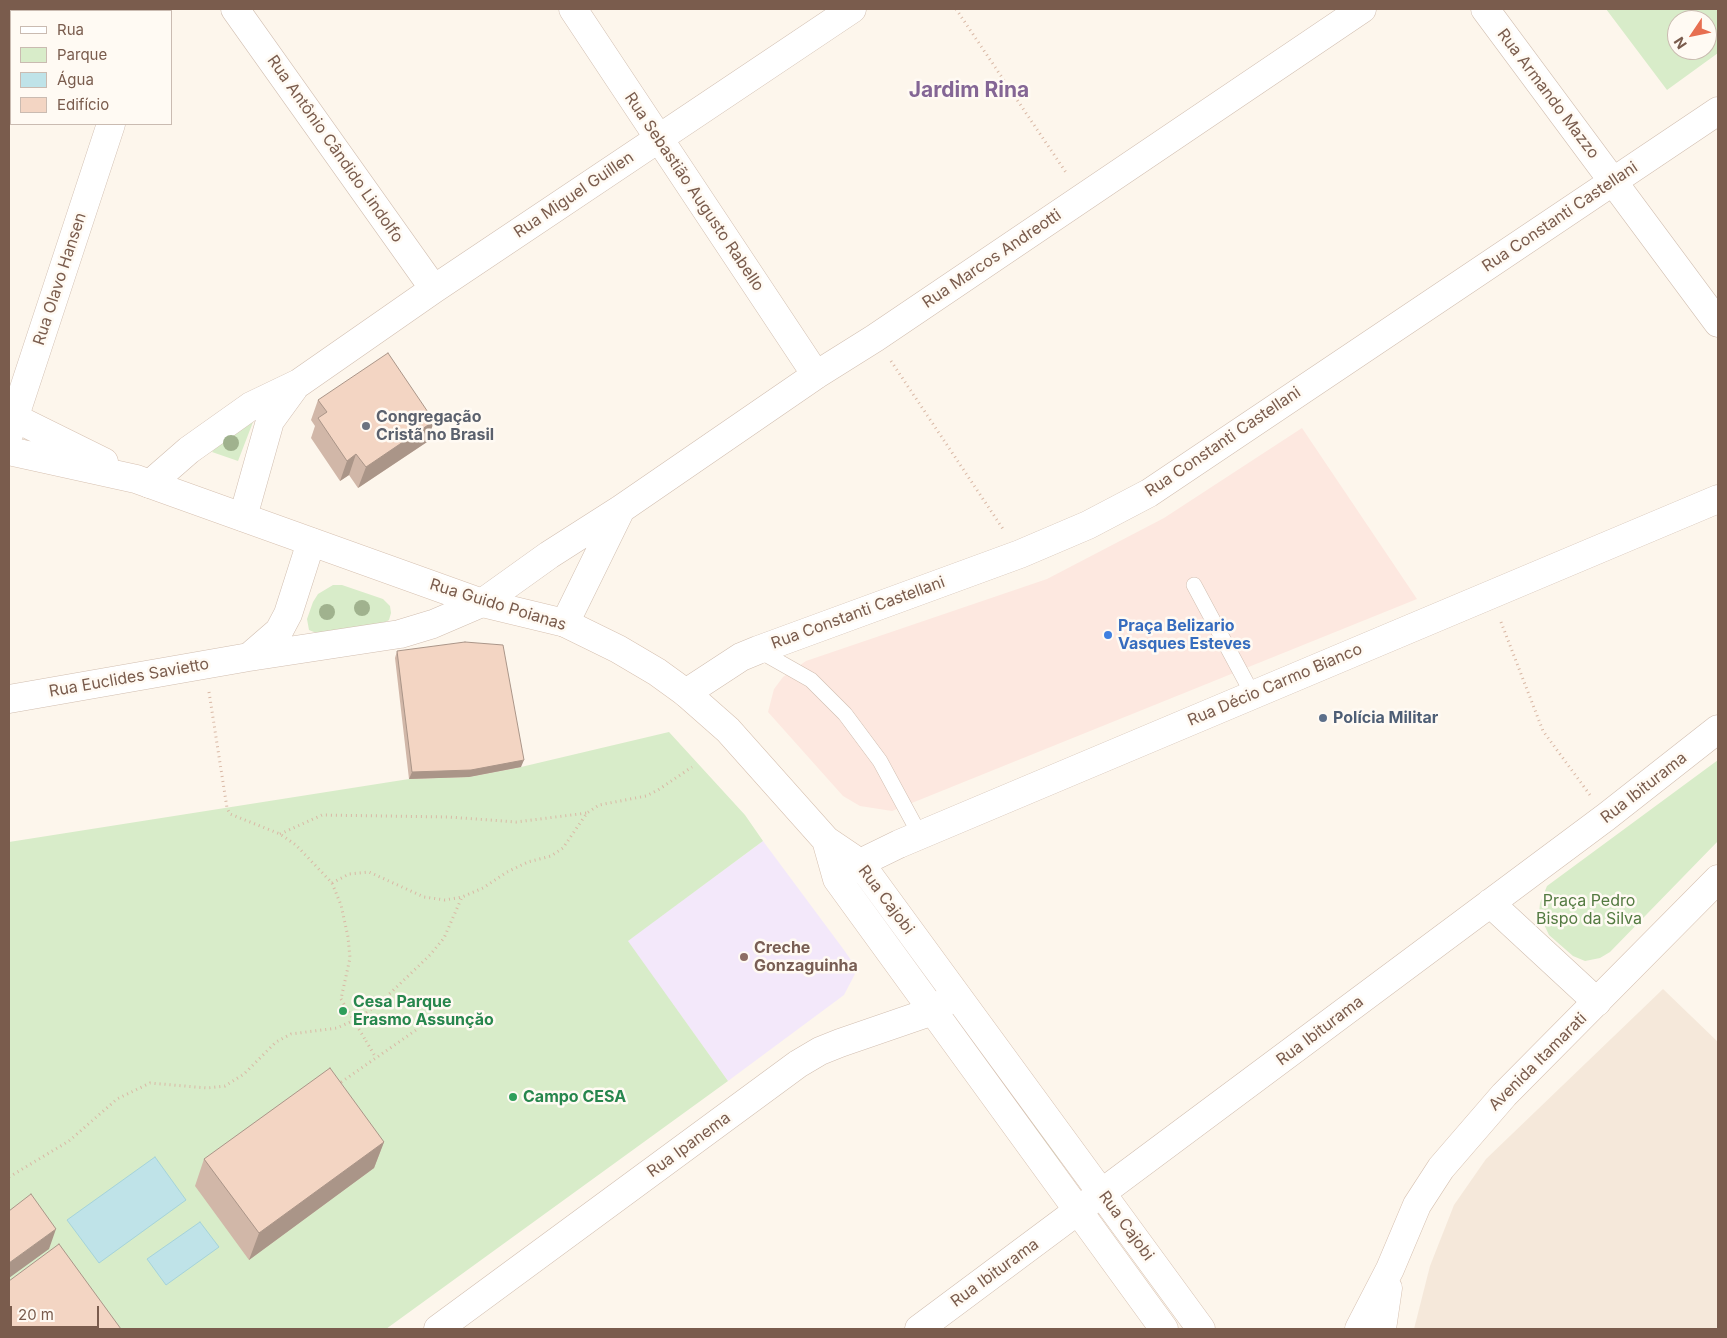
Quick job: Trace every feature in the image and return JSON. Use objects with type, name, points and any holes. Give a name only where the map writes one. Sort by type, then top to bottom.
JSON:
[{"type":"street","name":"Rua Antônio Cândido Lindolfo","points":[[235,9],[434,289]]},
{"type":"street","name":"Rua Sebastião Augusto Rabello","points":[[572,9],[816,375]]},
{"type":"street","name":"Rua Miguel Guillen","points":[[299,384],[434,289],[852,9]]},
{"type":"street","name":"Rua Marcos Andreotti","points":[[482,603],[549,555],[621,509],[816,375],[875,338],[1362,9]]},
{"type":"street","name":"Rua Armando Mazzo","points":[[1484,9],[1718,322]]},
{"type":"street","name":"Rua Constanti Castellani","points":[[686,693],[741,657],[1020,554],[1088,525],[1148,493],[1718,111]]},
{"type":"street","name":"Rua Olavo Hansen","points":[[11,422],[111,125]]},
{"type":"street","points":[[143,482],[251,406],[299,384]]},
{"type":"street","points":[[242,517],[270,421],[299,384]]},
{"type":"street","name":"Rua Guido Poianas","points":[[11,422],[143,482],[482,603],[565,623],[618,649],[657,672],[686,693],[735,737],[826,840]]},
{"type":"street","name":"Rua Guido Poianas","points":[[9,451],[143,482]]},
{"type":"street","name":"Rua Décio Carmo Bianco","points":[[836,879],[860,863],[920,835],[1718,499]]},
{"type":"street","name":"Rua Marcos Andreotti","points":[[565,623],[621,509]]},
{"type":"street","points":[[249,657],[279,630],[288,614],[311,542]]},
{"type":"street","name":"Rua Euclides Savietto","points":[[9,699],[249,657],[407,632],[482,603]]},
{"type":"street","name":"Rua Ibiturama","points":[[919,1329],[1713,737]]},
{"type":"street","name":"Rua Cajobi","points":[[826,840],[860,863],[958,994],[1201,1329]]},
{"type":"street","name":"Rua Cajobi","points":[[826,840],[836,879],[1164,1329]]},
{"type":"street","name":"Avenida Itamarati","points":[[1359,1329],[1390,1269],[1417,1205],[1441,1168],[1504,1095],[1718,879]]},
{"type":"street","points":[[1490,903],[1597,1002]]},
{"type":"street","name":"Rua Ipanema","points":[[438,1329],[798,1064],[840,1042],[933,1011],[958,994]]},
{"type":"street","name":"Avenida Itamarati","points":[[1382,1329],[1390,1269]]},
{"type":"lane","points":[[1194,585],[1253,694]]},
{"type":"lane","points":[[758,650],[811,680],[845,714],[880,761],[920,835]]},
{"type":"path","points":[[956,9],[1083,198]]},
{"type":"path","points":[[875,338],[1020,554]]},
{"type":"path","points":[[1490,595],[1543,730],[1606,817]]},
{"type":"path","points":[[205,665],[227,808],[235,818],[280,834],[296,845],[332,883],[341,905],[348,936],[350,958],[341,999],[376,1058]]},
{"type":"path","points":[[280,834],[322,815],[449,817],[516,822],[587,813],[599,806],[646,796],[692,767]]},
{"type":"path","points":[[332,883],[349,874],[369,872],[424,897],[446,900],[462,897],[483,888],[507,872],[528,862],[551,856],[563,848],[587,813]]},
{"type":"path","points":[[9,1177],[69,1141],[118,1099],[150,1083],[207,1088],[226,1086],[244,1074],[276,1042],[291,1034],[337,1028],[359,1018],[381,1002],[430,955],[448,930],[462,897]]},
{"type":"path","points":[[331,1090],[419,1028]]},
{"type":"shaded area","name":"Praça Belizario Vasques Esteves","points":[[1302,428],[1417,599],[892,811],[860,806],[843,796],[768,712],[774,689],[783,677],[806,661],[1047,579],[1164,518]]},
{"type":"shaded area","name":"Creche Gonzaguinha","points":[[763,841],[844,950],[855,966],[856,972],[844,995],[728,1081],[627,941]]},
{"type":"shaded area","points":[[1663,989],[1718,1042],[1718,1329],[1414,1329],[1430,1266],[1454,1205],[1486,1159]]},
{"type":"green space","points":[[1606,9],[1718,9],[1717,54],[1717,10],[1667,10],[1667,60],[1708,60],[1667,90]]},
{"type":"green space","points":[[253,422],[238,461],[212,452],[217,446]]},
{"type":"green space","points":[[333,585],[342,585],[383,599],[390,606],[389,620],[380,625],[319,634],[309,630],[307,619],[313,602],[318,594]]},
{"type":"green space","name":"Cesa Parque Erasmo Assunçăo","points":[[669,732],[745,815],[763,841],[628,941],[728,1081],[386,1329],[9,1329],[9,842],[409,779],[469,777],[521,767]]},
{"type":"green space","name":"Praça Pedro Bispo da Silva","points":[[1718,760],[1718,841],[1610,952],[1600,958],[1585,961],[1573,956],[1549,935],[1539,914],[1540,903],[1547,886]]},
{"type":"green space","points":[[873,900],[1062,1159],[1057,1163],[868,904]]},
{"type":"water","points":[[155,1157],[186,1200],[99,1263],[67,1220]]},
{"type":"water","points":[[200,1222],[219,1247],[166,1285],[147,1259]]},
{"type":"building","name":"Congregação Cristã no Brasil","points":[[388,353],[434,421],[366,467],[356,454],[347,461],[318,418],[327,412],[318,400]]},
{"type":"building","points":[[465,642],[503,645],[524,760],[471,770],[412,772],[397,651]]},
{"type":"building","points":[[330,1068],[384,1142],[259,1233],[204,1159]]},
{"type":"building","points":[[31,1194],[56,1229],[9,1263],[9,1211]]},
{"type":"building","points":[[59,1244],[121,1329],[9,1329],[9,1281]]},
{"type":"place","name":"Congregação Cristã no Brasil","points":[[366,426]]},
{"type":"place","name":"Praça Belizario Vasques Esteves","points":[[1108,635]]},
{"type":"place","name":"Polícia Militar","points":[[1323,718]]},
{"type":"place","name":"Creche Gonzaguinha","points":[[744,957]]},
{"type":"place","name":"Cesa Parque Erasmo Assunçăo","points":[[343,1011]]},
{"type":"place","name":"Campo CESA","points":[[513,1097]]},
{"type":"district","name":"Jardim Rina","points":[[969,91]]}]
